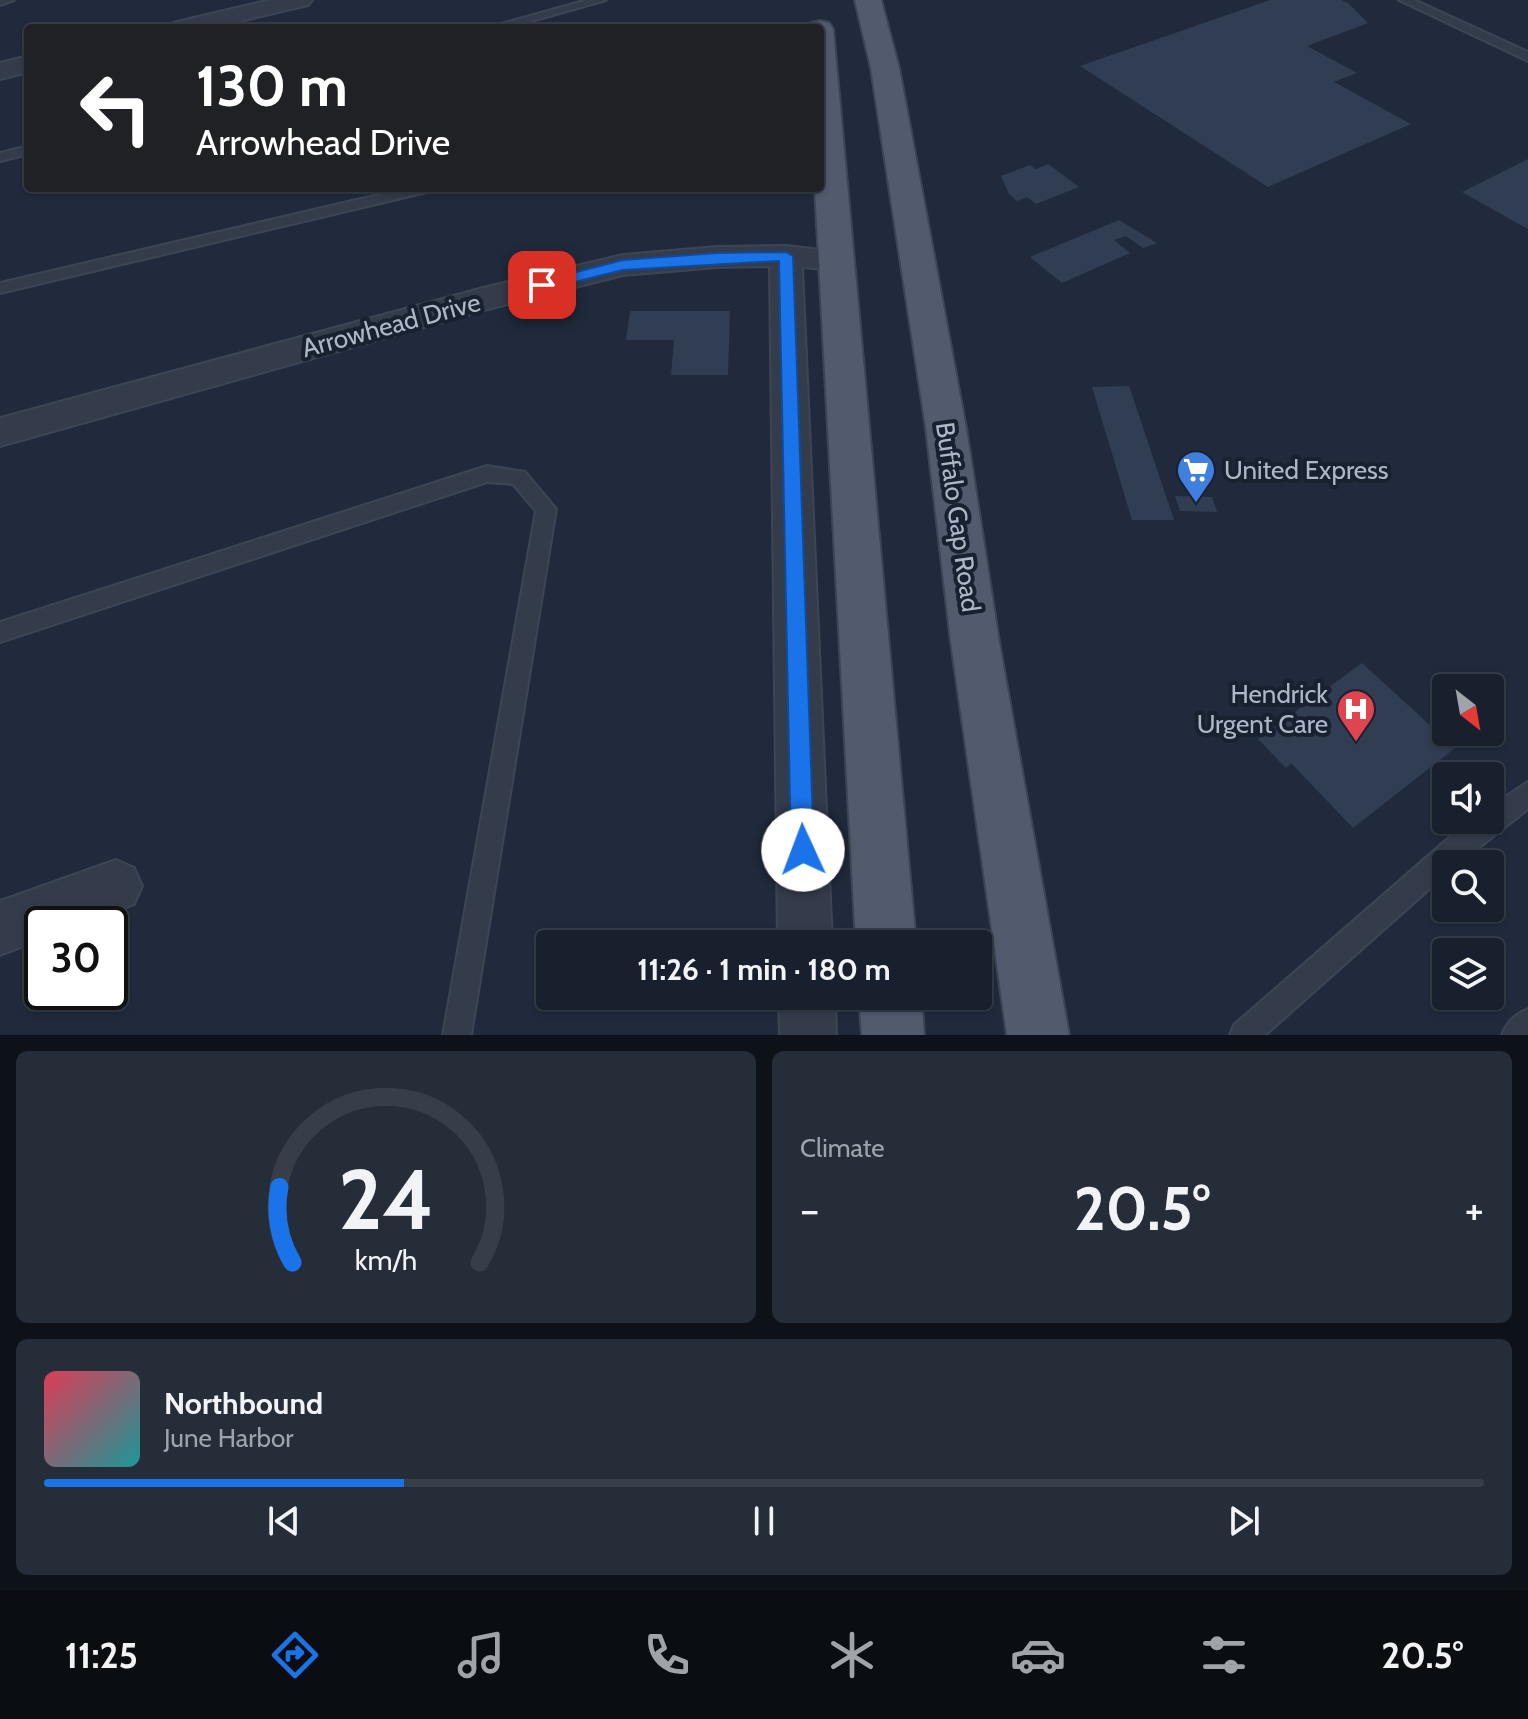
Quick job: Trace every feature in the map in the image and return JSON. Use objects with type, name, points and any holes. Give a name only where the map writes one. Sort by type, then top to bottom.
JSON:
[{"type":"main road","points":[[817,0],[819,24]]},
{"type":"main road","name":"Buffalo Gap Road","points":[[868,0],[885,68],[946,428],[978,657],[1038,1035]]},
{"type":"main road","points":[[824,109],[885,930]]},
{"type":"main road","points":[[891,1010],[893,1035]]},
{"type":"street","points":[[198,24],[300,0]]},
{"type":"street","points":[[0,71],[24,65]]},
{"type":"street","points":[[786,256],[805,930]]},
{"type":"street","name":"Arrowhead Drive","points":[[0,432],[487,298],[623,265],[717,257],[786,256],[837,260]]},
{"type":"street","points":[[0,928],[116,886]]},
{"type":"street","points":[[807,1010],[808,1035]]},
{"type":"lane","points":[[0,2],[8,0]]},
{"type":"lane","points":[[508,24],[600,0]]},
{"type":"lane","points":[[1405,0],[1528,57]]},
{"type":"lane","points":[[0,157],[24,151]]},
{"type":"lane","points":[[0,288],[410,192]]},
{"type":"lane","points":[[0,632],[487,474],[518,477],[546,509],[457,1035]]},
{"type":"lane","points":[[1244,1035],[1468,838],[1528,794]]},
{"type":"lane","points":[[1516,1035],[1528,1023]]},
{"type":"building","points":[[1270,0],[1341,0],[1348,3],[1368,23],[1307,46],[1357,73],[1334,82],[1411,124],[1268,187],[1080,66]]},
{"type":"building","points":[[1528,159],[1528,229],[1462,192]]},
{"type":"building","points":[[1048,164],[1079,187],[1036,204],[1027,197],[1017,201],[1009,194],[1001,176],[1030,165],[1036,169]]},
{"type":"building","points":[[1119,220],[1157,243],[1143,248],[1126,236],[1114,240],[1130,253],[1062,283],[1030,257]]},
{"type":"building","points":[[630,311],[730,311],[728,375],[671,375],[674,340],[626,340]]},
{"type":"building","points":[[1129,386],[1174,520],[1132,520],[1092,387]]},
{"type":"building","name":"United Express","points":[[1175,496],[1212,497],[1217,512],[1180,511]]},
{"type":"building","name":"Hendrick Urgent Care","points":[[1362,663],[1432,727],[1432,746],[1455,748],[1437,762],[1432,762],[1432,766],[1353,828],[1291,763],[1286,768],[1258,739]]},
{"type":"place","name":"United Express","points":[[1196,504]]},
{"type":"place","name":"Hendrick Urgent Care","points":[[1356,743]]},
{"type":"route","points":[[542,285],[623,265],[717,257],[786,256],[803,850]]}]
